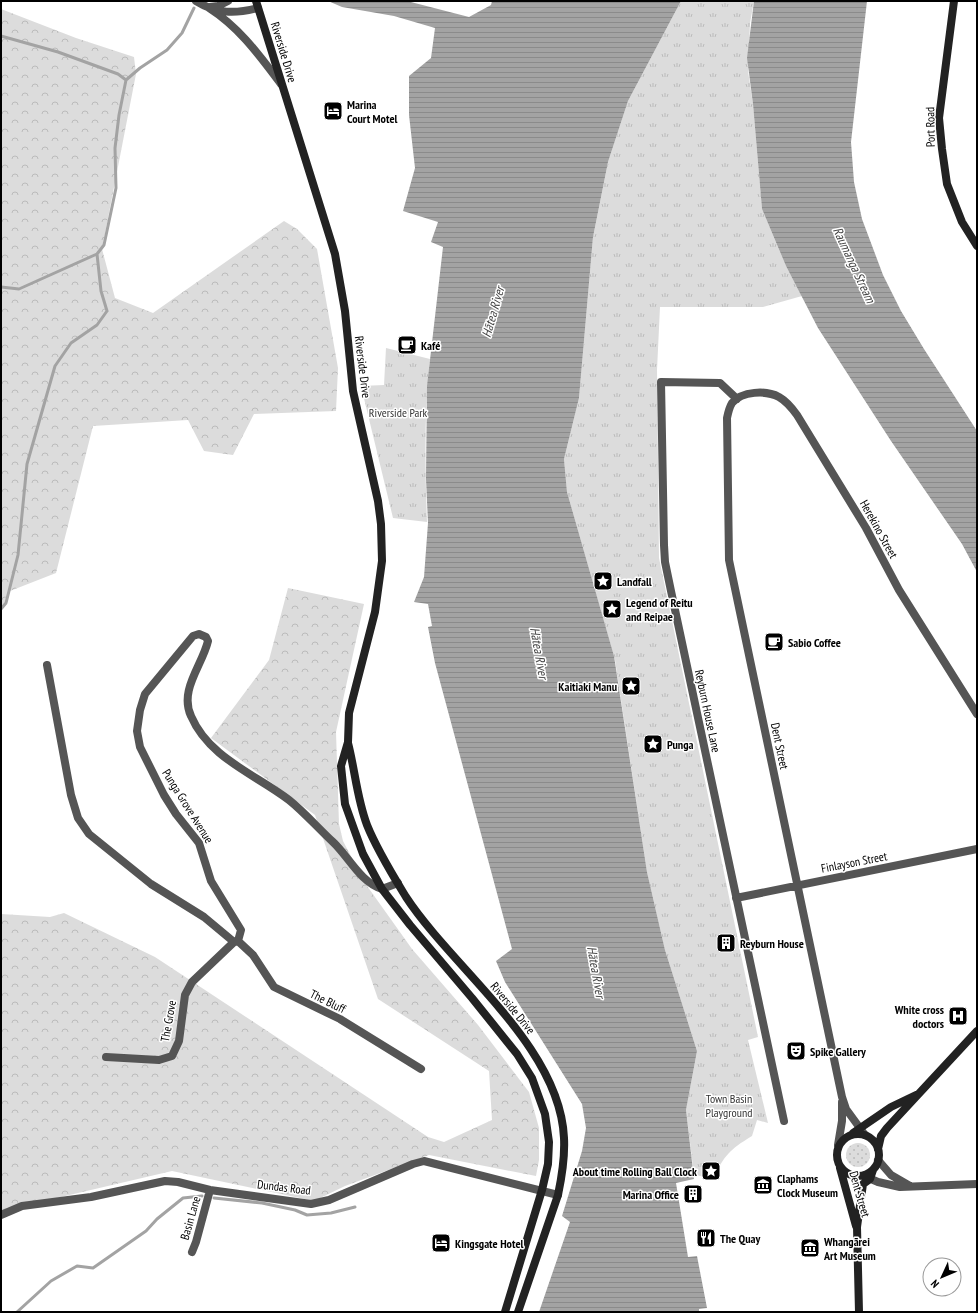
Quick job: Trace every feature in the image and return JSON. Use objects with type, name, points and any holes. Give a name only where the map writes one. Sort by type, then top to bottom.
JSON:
[{"type":"main road","name":"Port Road","points":[[954,1],[939,118],[947,184],[962,222],[977,246]]},
{"type":"main road","name":"Riverside Drive","points":[[257,4],[335,254],[345,311],[353,391],[378,501],[381,524],[382,562],[375,612],[349,713],[348,742],[358,793],[367,825],[398,883],[420,915],[516,1030],[544,1072],[559,1108],[564,1138],[564,1162],[558,1195],[518,1312]]},
{"type":"main road","name":"Riverside Drive","points":[[348,742],[341,766],[346,804],[363,854],[382,889],[410,925],[506,1039],[532,1078],[545,1114],[548,1142],[548,1164],[542,1190],[505,1312]]},
{"type":"main road","points":[[917,1094],[891,1107],[863,1132],[851,1134],[842,1140],[838,1145],[836,1156],[840,1167],[850,1175],[867,1177],[873,1170],[878,1160],[878,1149],[881,1136],[887,1128],[977,1031]]},
{"type":"main road","points":[[863,1132],[874,1140],[878,1149]]},
{"type":"main road","name":"Dent Street","points":[[840,1167],[857,1227]]},
{"type":"main road","name":"Dent Street","points":[[859,1312],[857,1227],[863,1184],[867,1177]]},
{"type":"street","points":[[196,1],[209,8],[236,28],[250,43],[281,84]]},
{"type":"street","points":[[209,8],[218,6],[228,1]]},
{"type":"street","points":[[209,8],[233,13],[257,4]]},
{"type":"street","name":"Reyburn House Lane","points":[[736,399],[720,382],[661,382],[665,562],[784,1121]]},
{"type":"street","name":"Herekino Street","points":[[736,399],[750,394],[769,394],[778,397],[785,402],[797,415],[866,528],[899,590],[977,714]]},
{"type":"street","name":"Dent Street","points":[[736,399],[731,405],[727,418],[729,560],[842,1097],[846,1109],[863,1132]]},
{"type":"street","name":"Punga Grove Avenue","points":[[236,942],[241,930],[211,881],[199,843],[176,814],[164,795],[140,747],[137,731],[140,710],[145,694],[193,636],[199,634],[206,637],[208,642],[190,684],[187,701],[190,715],[198,728],[219,753],[233,764],[290,800],[340,848],[364,879],[382,889]]},
{"type":"street","points":[[47,665],[71,795],[78,818],[88,834],[151,884],[204,917],[236,942]]},
{"type":"street","name":"Finlayson Street","points":[[736,898],[977,849]]},
{"type":"street","points":[[382,889],[398,883]]},
{"type":"street","name":"The Grove","points":[[106,1057],[160,1060],[172,1056],[179,1041],[185,995],[192,982],[236,942]]},
{"type":"street","name":"The Bluff","points":[[236,942],[253,955],[274,988],[340,1019],[421,1069]]},
{"type":"street","name":"Dent Street","points":[[838,1145],[842,1121],[842,1097]]},
{"type":"street","points":[[878,1160],[891,1175],[910,1186]]},
{"type":"street","name":"Dundas Road","points":[[1,1215],[22,1206],[91,1198],[165,1181],[178,1182],[210,1190],[311,1204],[329,1200],[413,1164],[424,1161],[558,1195]]},
{"type":"street","points":[[867,1177],[894,1187],[977,1184]]},
{"type":"street","name":"Basin Lane","points":[[192,1252],[210,1190]]},
{"type":"green space","name":"Town Basin Playground","points":[[681,1],[754,1],[750,23],[748,71],[753,104],[762,209],[786,266],[802,296],[763,307],[660,307],[657,370],[659,558],[758,1037],[748,1040],[768,1123],[757,1120],[752,1136],[728,1154],[713,1178],[694,1175],[686,1110],[697,1051],[665,950],[647,872],[615,660],[567,492],[564,459],[579,398],[593,237],[608,162],[628,101]]},
{"type":"green space","points":[[1,9],[76,38],[134,57],[136,74],[102,249],[115,298],[153,313],[284,221],[297,229],[317,249],[338,368],[336,411],[254,414],[233,455],[204,451],[188,420],[93,426],[56,573],[10,591],[1,611]]},
{"type":"green space","name":"Riverside Park","points":[[386,348],[430,359],[426,440],[427,522],[393,518],[361,386],[384,385]]},
{"type":"green space","points":[[288,588],[364,604],[336,732],[339,824],[343,841],[365,883],[412,949],[478,1025],[529,1092],[539,1128],[539,1160],[536,1176],[429,1155],[345,1186],[314,1201],[172,1171],[1,1211],[1,914],[50,917],[64,913],[155,957],[428,1137],[444,1142],[492,1120],[489,1071],[378,999],[315,815],[211,738],[269,660]]},
{"type":"green space","points":[[858,1143],[866,1147],[870,1155],[866,1163],[858,1167],[850,1163],[846,1155],[850,1147]]},
{"type":"water","name":"Hātea River","points":[[328,1],[407,1],[469,17],[491,5],[492,1],[681,1],[628,101],[608,162],[593,237],[579,398],[564,459],[567,492],[614,656],[647,872],[665,950],[697,1051],[686,1110],[694,1179],[676,1183],[688,1257],[697,1256],[707,1308],[699,1309],[699,1312],[539,1312],[570,1222],[562,1216],[582,1151],[586,1128],[582,1104],[505,982],[496,961],[512,949],[435,663],[428,627],[432,626],[428,604],[414,602],[424,577],[428,523],[426,479],[427,386],[443,247],[431,242],[438,222],[403,211],[415,168],[409,115],[409,76],[431,58],[435,28],[394,16],[342,7]]},
{"type":"water","name":"Raumanga Stream","points":[[754,1],[867,1],[851,142],[854,182],[862,219],[883,275],[901,311],[977,431],[977,572],[962,544],[891,441],[818,328],[786,266],[762,209],[753,104],[747,58]]},
{"type":"waterway","points":[[1,287],[19,289],[97,254],[104,245],[116,188],[115,148],[119,115],[126,80],[140,68],[167,50],[182,33],[194,8]]},
{"type":"waterway","points":[[1,36],[58,52],[118,74],[126,80]]},
{"type":"waterway","points":[[1,609],[6,603],[18,555],[27,464],[55,366],[71,343],[97,325],[107,311],[101,291],[97,254]]},
{"type":"waterway","points":[[17,1312],[51,1281],[77,1266],[93,1268],[146,1231],[157,1219],[183,1198],[202,1196]]},
{"type":"waterway","points":[[214,1198],[262,1203],[295,1210],[307,1215],[331,1213],[355,1207]]},
{"type":"place","name":"Marina Court Motel","points":[[333,111]]},
{"type":"place","name":"Kafé","points":[[407,345]]},
{"type":"place","name":"Landfall","points":[[603,581]]},
{"type":"place","name":"Legend of Reitu and Reipae","points":[[612,609]]},
{"type":"place","name":"Sabio Coffee","points":[[774,642]]},
{"type":"place","name":"Kaitiaki Manu","points":[[631,686]]},
{"type":"place","name":"Punga","points":[[653,744]]},
{"type":"place","name":"Reyburn House","points":[[726,943]]},
{"type":"place","name":"White cross doctors","points":[[958,1016]]},
{"type":"place","name":"Spike Gallery","points":[[796,1051]]},
{"type":"place","name":"About time Rolling Ball Clock","points":[[711,1171]]},
{"type":"place","name":"Claphams Clock Museum","points":[[763,1185]]},
{"type":"place","name":"Marina Office","points":[[693,1194]]},
{"type":"place","name":"The Quay","points":[[706,1238]]},
{"type":"place","name":"Kingsgate Hotel","points":[[441,1243]]},
{"type":"place","name":"Whangārei Art Museum","points":[[810,1248]]}]
